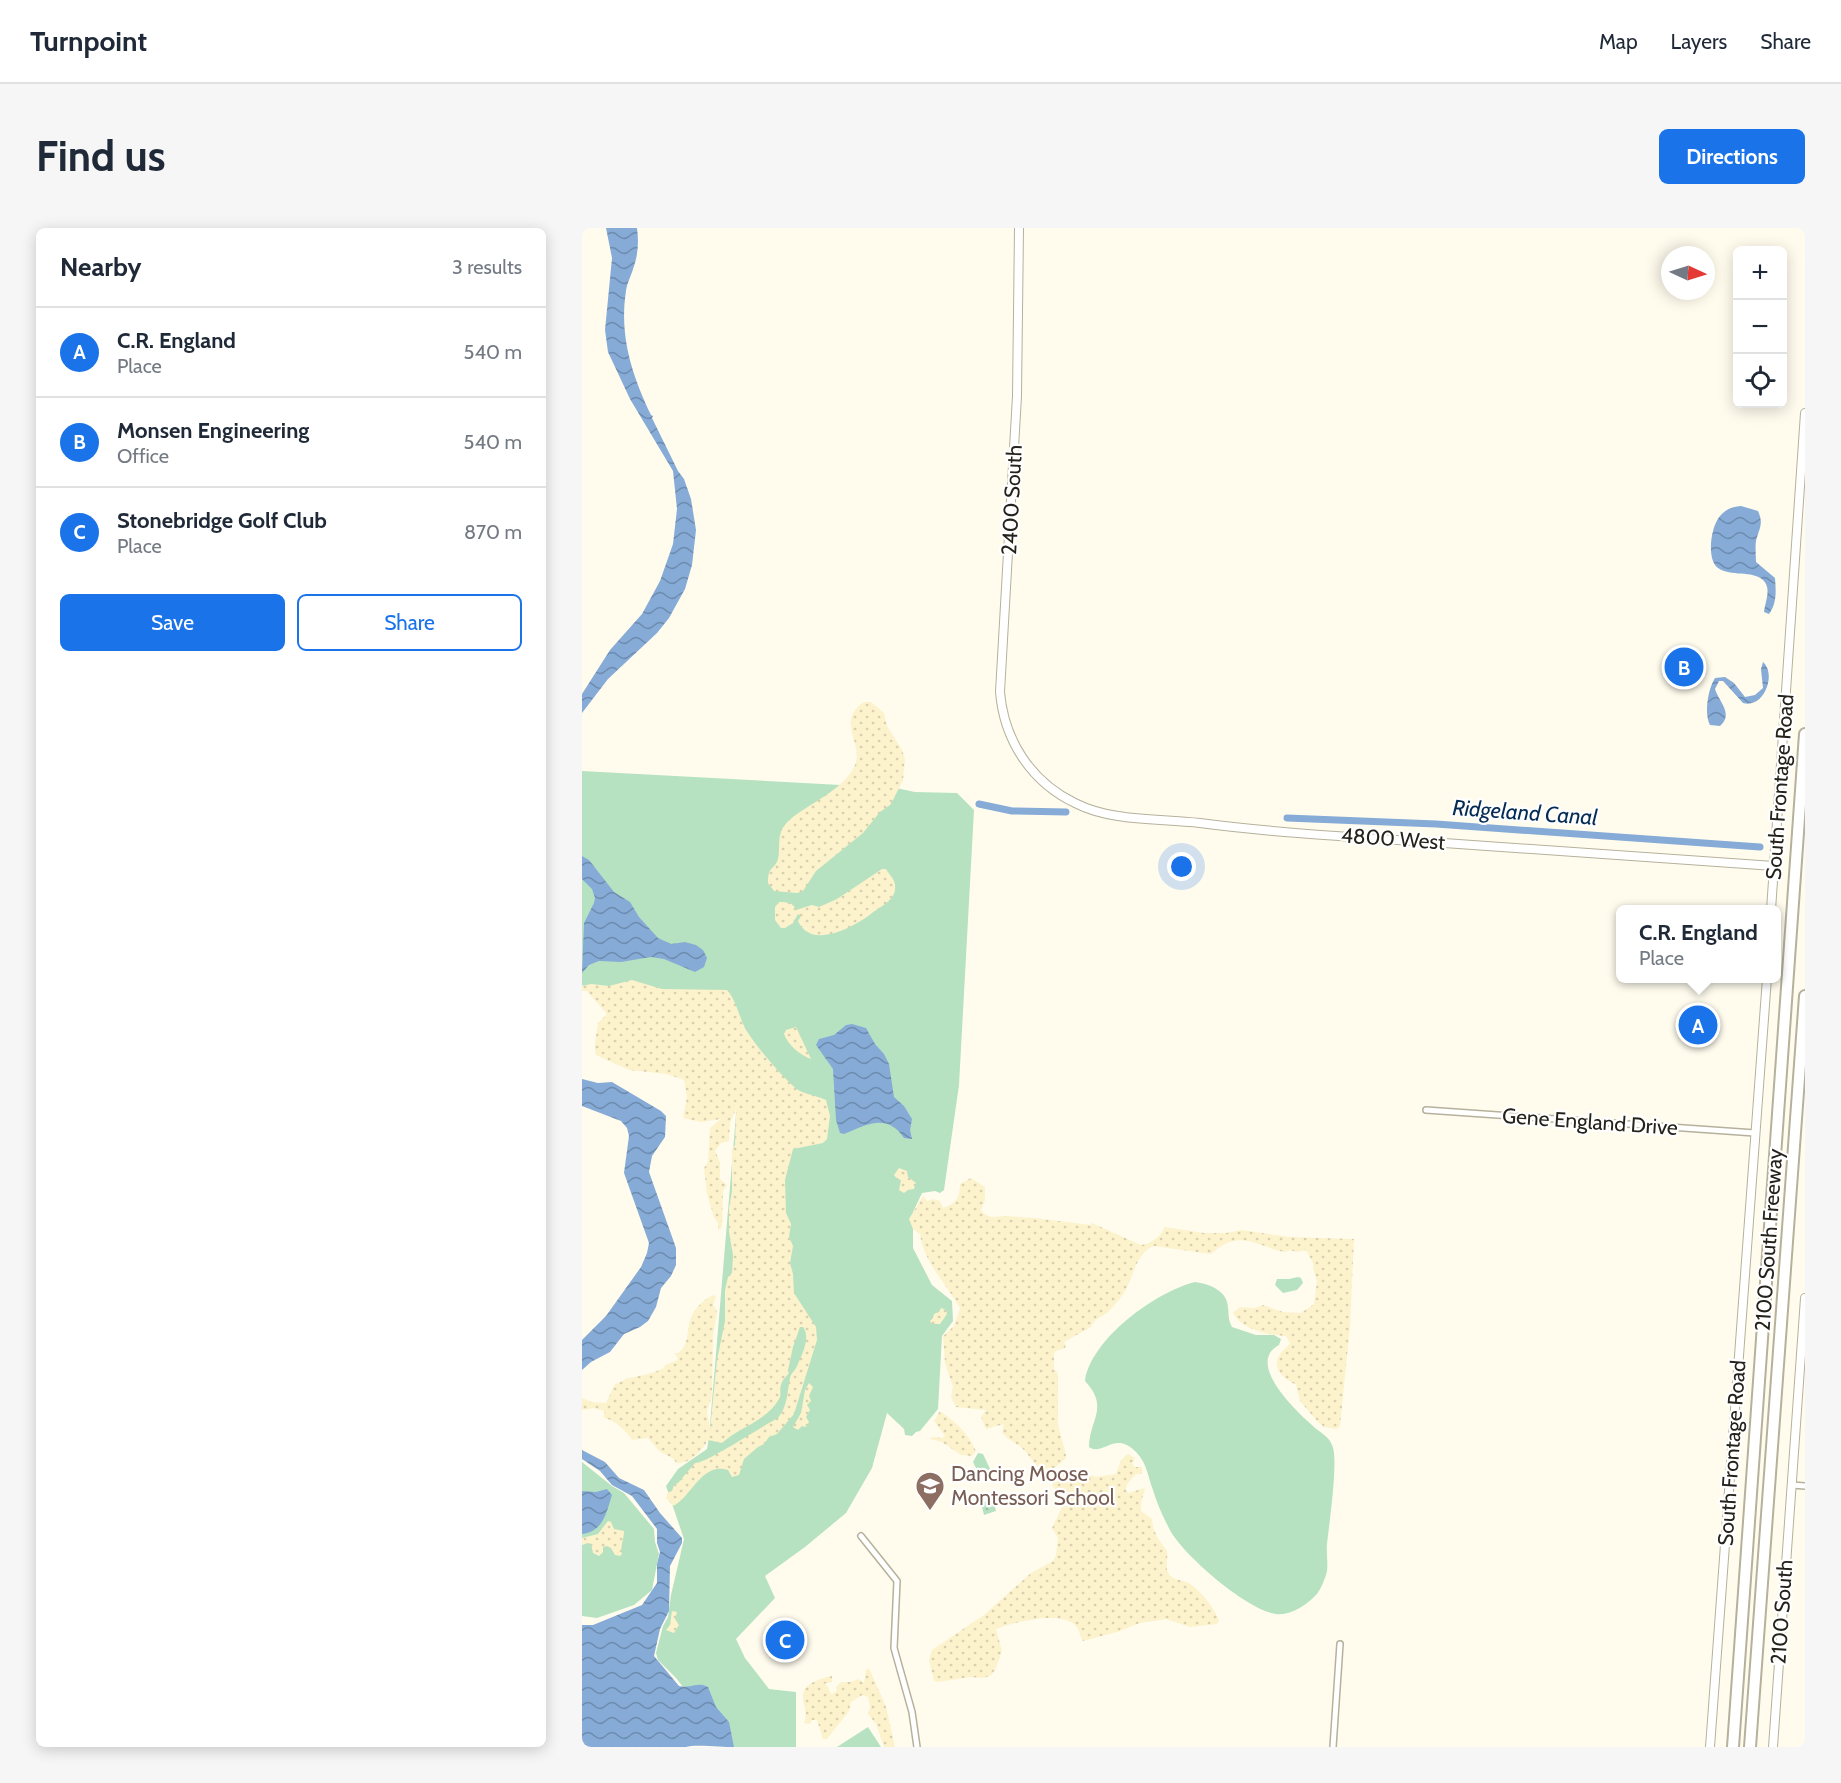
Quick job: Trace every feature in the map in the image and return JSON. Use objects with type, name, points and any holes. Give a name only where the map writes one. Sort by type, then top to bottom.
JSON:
[{"type":"highway","name":"2100 South Freeway","points":[[1733,1747],[1805,734]]},
{"type":"highway","name":"2100 South Freeway","points":[[1750,1747],[1805,996]]},
{"type":"street","name":"2400 South","points":[[1019,228],[1017,411],[1000,684],[1006,724],[1018,751],[1028,766]]},
{"type":"street","name":"South Frontage Road","points":[[1772,905],[1805,413]]},
{"type":"street","name":"4800 West","points":[[1028,766],[1055,792],[1074,803],[1121,816],[1270,831],[1774,866]]},
{"type":"street","name":"South Frontage Road","points":[[1710,1747],[1767,983]]},
{"type":"street","name":"Gene England Drive","points":[[1426,1110],[1755,1133]]},
{"type":"street","name":"2100 South","points":[[1773,1747],[1805,1298]]},
{"type":"street","points":[[1792,1485],[1805,1486]]},
{"type":"street","points":[[861,1536],[897,1581],[894,1648],[912,1712],[916,1747]]},
{"type":"street","points":[[1333,1747],[1340,1644]]},
{"type":"green space","points":[[582,771],[957,793],[974,810],[959,1085],[944,1190],[940,1193],[935,1191],[922,1193],[913,1212],[913,1248],[932,1285],[952,1301],[953,1321],[942,1336],[938,1409],[920,1431],[912,1436],[905,1435],[904,1429],[887,1413],[872,1468],[846,1513],[765,1576],[775,1598],[736,1639],[745,1658],[769,1689],[796,1692],[796,1747],[729,1747],[676,1678],[658,1660],[656,1653],[663,1626],[668,1617],[684,1539],[666,1486],[678,1469],[707,1449],[709,1437],[737,1103],[582,985]]},
{"type":"green space","points":[[1298,1277],[1303,1283],[1297,1290],[1283,1293],[1275,1285],[1277,1279]]},
{"type":"green space","points":[[1195,1282],[1206,1284],[1221,1292],[1227,1301],[1232,1327],[1256,1335],[1274,1335],[1281,1339],[1279,1345],[1270,1353],[1268,1363],[1270,1375],[1286,1399],[1326,1436],[1332,1445],[1334,1477],[1326,1575],[1316,1595],[1293,1612],[1276,1614],[1249,1603],[1218,1581],[1190,1555],[1171,1532],[1143,1462],[1129,1446],[1116,1443],[1099,1449],[1089,1447],[1097,1407],[1092,1390],[1085,1381],[1090,1365],[1099,1349],[1127,1320],[1144,1307],[1179,1287]]},
{"type":"green space","points":[[978,1453],[983,1454],[992,1473],[985,1474],[977,1470],[973,1462]]},
{"type":"green space","points":[[582,1462],[624,1493],[654,1529],[659,1554],[652,1590],[634,1605],[597,1618],[582,1616]]},
{"type":"green space","points":[[993,1500],[996,1511],[984,1515],[981,1503]]},
{"type":"green space","points":[[868,1727],[881,1747],[837,1747]]},
{"type":"sand","points":[[864,702],[871,702],[884,713],[887,726],[905,759],[903,780],[890,805],[880,812],[863,833],[816,871],[803,891],[797,893],[774,891],[768,883],[768,877],[778,859],[781,832],[794,816],[839,786],[848,776],[857,757],[851,725],[852,717],[856,709]]},
{"type":"sand","points":[[882,869],[886,869],[894,881],[894,895],[884,905],[856,924],[823,935],[804,930],[798,921],[801,916],[798,914],[793,923],[785,928],[781,928],[775,920],[775,907],[779,902],[787,902],[796,910],[812,905],[819,907],[837,899]]},
{"type":"sand","points":[[632,980],[662,989],[727,990],[745,1028],[762,1052],[794,1087],[826,1100],[830,1116],[827,1139],[823,1143],[793,1149],[785,1180],[786,1213],[791,1224],[789,1237],[793,1246],[790,1263],[794,1293],[816,1327],[817,1340],[794,1414],[777,1434],[769,1437],[764,1444],[744,1459],[739,1475],[732,1477],[728,1470],[711,1471],[680,1502],[673,1506],[666,1498],[668,1492],[672,1491],[674,1485],[695,1463],[722,1451],[778,1418],[785,1404],[791,1376],[803,1351],[806,1336],[803,1327],[800,1327],[793,1347],[789,1373],[783,1380],[780,1397],[774,1407],[722,1443],[708,1440],[699,1453],[686,1462],[676,1463],[674,1459],[659,1451],[648,1438],[632,1440],[620,1426],[604,1418],[604,1411],[594,1408],[582,1410],[582,1398],[591,1402],[606,1403],[615,1384],[664,1368],[665,1365],[676,1361],[678,1358],[675,1354],[680,1352],[685,1344],[689,1323],[697,1307],[714,1295],[716,1297],[713,1305],[717,1313],[713,1336],[712,1396],[707,1411],[710,1430],[717,1360],[725,1321],[725,1290],[728,1277],[732,1273],[733,1255],[729,1232],[729,1208],[736,1109],[730,1123],[729,1141],[721,1143],[715,1151],[720,1162],[720,1179],[727,1185],[723,1191],[722,1225],[718,1230],[718,1223],[707,1194],[704,1168],[708,1162],[710,1128],[721,1119],[701,1122],[683,1118],[687,1097],[684,1080],[667,1074],[629,1070],[596,1055],[598,1023],[607,1014],[587,991],[582,991],[582,986],[591,984],[609,986]]},
{"type":"sand","points":[[796,1027],[811,1059],[795,1049],[784,1034],[786,1030]]},
{"type":"sand","points":[[899,1168],[907,1171],[908,1177],[916,1183],[914,1189],[904,1193],[899,1190],[901,1180],[894,1175]]},
{"type":"sand","points":[[971,1178],[985,1187],[985,1200],[981,1210],[991,1217],[1034,1218],[1091,1225],[1092,1223],[1141,1245],[1156,1239],[1164,1227],[1204,1233],[1242,1230],[1289,1237],[1354,1239],[1350,1326],[1340,1426],[1337,1429],[1324,1427],[1317,1421],[1300,1401],[1296,1385],[1280,1373],[1277,1360],[1290,1343],[1286,1336],[1264,1333],[1249,1327],[1237,1319],[1233,1313],[1240,1307],[1255,1308],[1263,1305],[1283,1312],[1301,1313],[1314,1304],[1317,1281],[1313,1263],[1306,1250],[1285,1252],[1239,1240],[1221,1246],[1211,1254],[1154,1246],[1142,1255],[1125,1291],[1111,1309],[1096,1320],[1091,1327],[1064,1342],[1065,1348],[1054,1354],[1054,1370],[1057,1371],[1058,1377],[1058,1425],[1066,1455],[1065,1459],[1047,1474],[1022,1448],[1004,1435],[1002,1432],[1004,1424],[986,1429],[981,1417],[986,1410],[956,1407],[951,1397],[953,1387],[945,1363],[943,1336],[954,1326],[960,1308],[931,1263],[920,1234],[913,1229],[909,1219],[923,1196],[927,1201],[933,1199],[940,1201],[943,1208],[956,1199],[960,1184]]},
{"type":"sand","points":[[941,1308],[946,1310],[947,1314],[940,1324],[932,1324],[930,1321]]},
{"type":"sand","points":[[809,1383],[813,1387],[809,1396],[811,1401],[807,1405],[810,1410],[806,1417],[809,1422],[806,1427],[802,1426],[798,1430],[793,1427],[801,1413],[805,1390]]},
{"type":"sand","points":[[940,1411],[965,1433],[976,1451],[972,1456],[961,1455],[942,1442],[930,1439],[945,1436],[934,1421]]},
{"type":"sand","points":[[1128,1454],[1135,1458],[1132,1464],[1135,1467],[1142,1467],[1142,1474],[1136,1474],[1127,1484],[1126,1490],[1128,1493],[1145,1488],[1141,1511],[1152,1519],[1155,1532],[1167,1551],[1168,1573],[1201,1593],[1217,1616],[1219,1621],[1217,1624],[1190,1627],[1166,1619],[1140,1623],[1083,1641],[1076,1626],[1067,1620],[1047,1618],[1013,1623],[996,1629],[1002,1651],[991,1675],[984,1678],[970,1677],[934,1681],[929,1660],[932,1650],[984,1615],[1031,1573],[1053,1561],[1058,1538],[1052,1528],[1064,1503],[1052,1485],[1054,1482],[1070,1468],[1096,1477],[1116,1474],[1121,1460]]},
{"type":"sand","points":[[608,1521],[614,1529],[624,1531],[620,1556],[615,1555],[607,1546],[603,1547],[603,1552],[599,1556],[593,1553],[591,1544],[582,1545],[582,1538],[598,1534]]},
{"type":"sand","points":[[672,1611],[677,1612],[675,1619],[679,1625],[674,1633],[666,1630],[670,1625]]},
{"type":"sand","points":[[869,1668],[886,1707],[895,1747],[884,1747],[876,1724],[868,1714],[870,1707],[868,1697],[862,1695],[851,1702],[849,1711],[827,1739],[823,1739],[817,1720],[812,1720],[810,1724],[804,1723],[806,1714],[803,1693],[808,1685],[832,1676],[832,1682],[823,1684],[827,1685],[831,1694],[837,1691],[836,1687],[841,1682],[859,1679],[864,1683],[866,1670]]},
{"type":"water","points":[[606,228],[637,228],[637,254],[624,308],[629,355],[638,385],[652,418],[684,479],[691,499],[696,530],[692,565],[685,589],[669,618],[657,633],[608,679],[582,713],[582,694],[610,650],[642,614],[660,581],[673,544],[677,509],[673,471],[630,399],[608,352],[605,330],[612,258]]},
{"type":"water","points":[[1741,506],[1758,511],[1761,519],[1756,543],[1756,562],[1775,578],[1775,601],[1769,614],[1764,612],[1768,591],[1763,580],[1753,575],[1723,571],[1714,564],[1712,557],[1712,534],[1717,521],[1727,510]]},
{"type":"water","points":[[1763,662],[1769,674],[1768,682],[1762,696],[1757,701],[1743,703],[1723,681],[1719,681],[1715,689],[1726,712],[1726,717],[1720,726],[1710,725],[1707,714],[1708,701],[1710,688],[1715,678],[1725,677],[1734,683],[1745,697],[1755,695],[1763,688],[1761,669]]},
{"type":"water","points":[[582,856],[589,860],[614,892],[630,902],[639,917],[658,938],[671,944],[685,942],[703,950],[707,958],[704,967],[695,972],[664,959],[651,957],[621,962],[599,961],[589,965],[582,973],[584,923],[595,898],[592,889],[582,879]]},
{"type":"water","points":[[852,1024],[866,1028],[884,1054],[889,1064],[894,1097],[904,1106],[912,1119],[910,1130],[912,1139],[904,1138],[898,1130],[884,1123],[869,1124],[844,1134],[840,1133],[836,1120],[833,1069],[816,1045],[819,1039],[834,1035],[846,1025]]},
{"type":"water","points":[[582,1079],[598,1083],[612,1082],[666,1116],[665,1137],[652,1156],[649,1172],[676,1248],[676,1265],[671,1276],[661,1288],[656,1307],[648,1321],[624,1334],[610,1352],[591,1362],[582,1370],[582,1340],[606,1316],[641,1267],[649,1243],[624,1173],[629,1136],[627,1128],[621,1121],[582,1106]]},
{"type":"water","points":[[582,1450],[605,1462],[619,1478],[644,1490],[682,1538],[682,1543],[670,1566],[669,1611],[660,1629],[654,1656],[679,1686],[704,1685],[708,1687],[716,1707],[729,1722],[734,1747],[582,1747],[582,1625],[593,1625],[642,1605],[657,1583],[657,1564],[660,1552],[657,1543],[657,1529],[632,1496],[612,1485],[600,1471],[582,1459]]},
{"type":"water","points":[[607,1489],[612,1495],[603,1520],[595,1529],[582,1534],[582,1491],[596,1492]]},
{"type":"waterway","name":"Ridgeland Canal","points":[[979,804],[1012,811],[1066,812]]},
{"type":"waterway","name":"Ridgeland Canal","points":[[1287,818],[1436,824],[1760,847]]},
{"type":"place","name":"Monsen Engineering","points":[[1684,667]]},
{"type":"place","name":"C.R. England","points":[[1698,1025]]},
{"type":"place","name":"Dancing Moose Montessori School","points":[[930,1512]]},
{"type":"place","name":"Stonebridge Golf Club","points":[[785,1640]]}]
